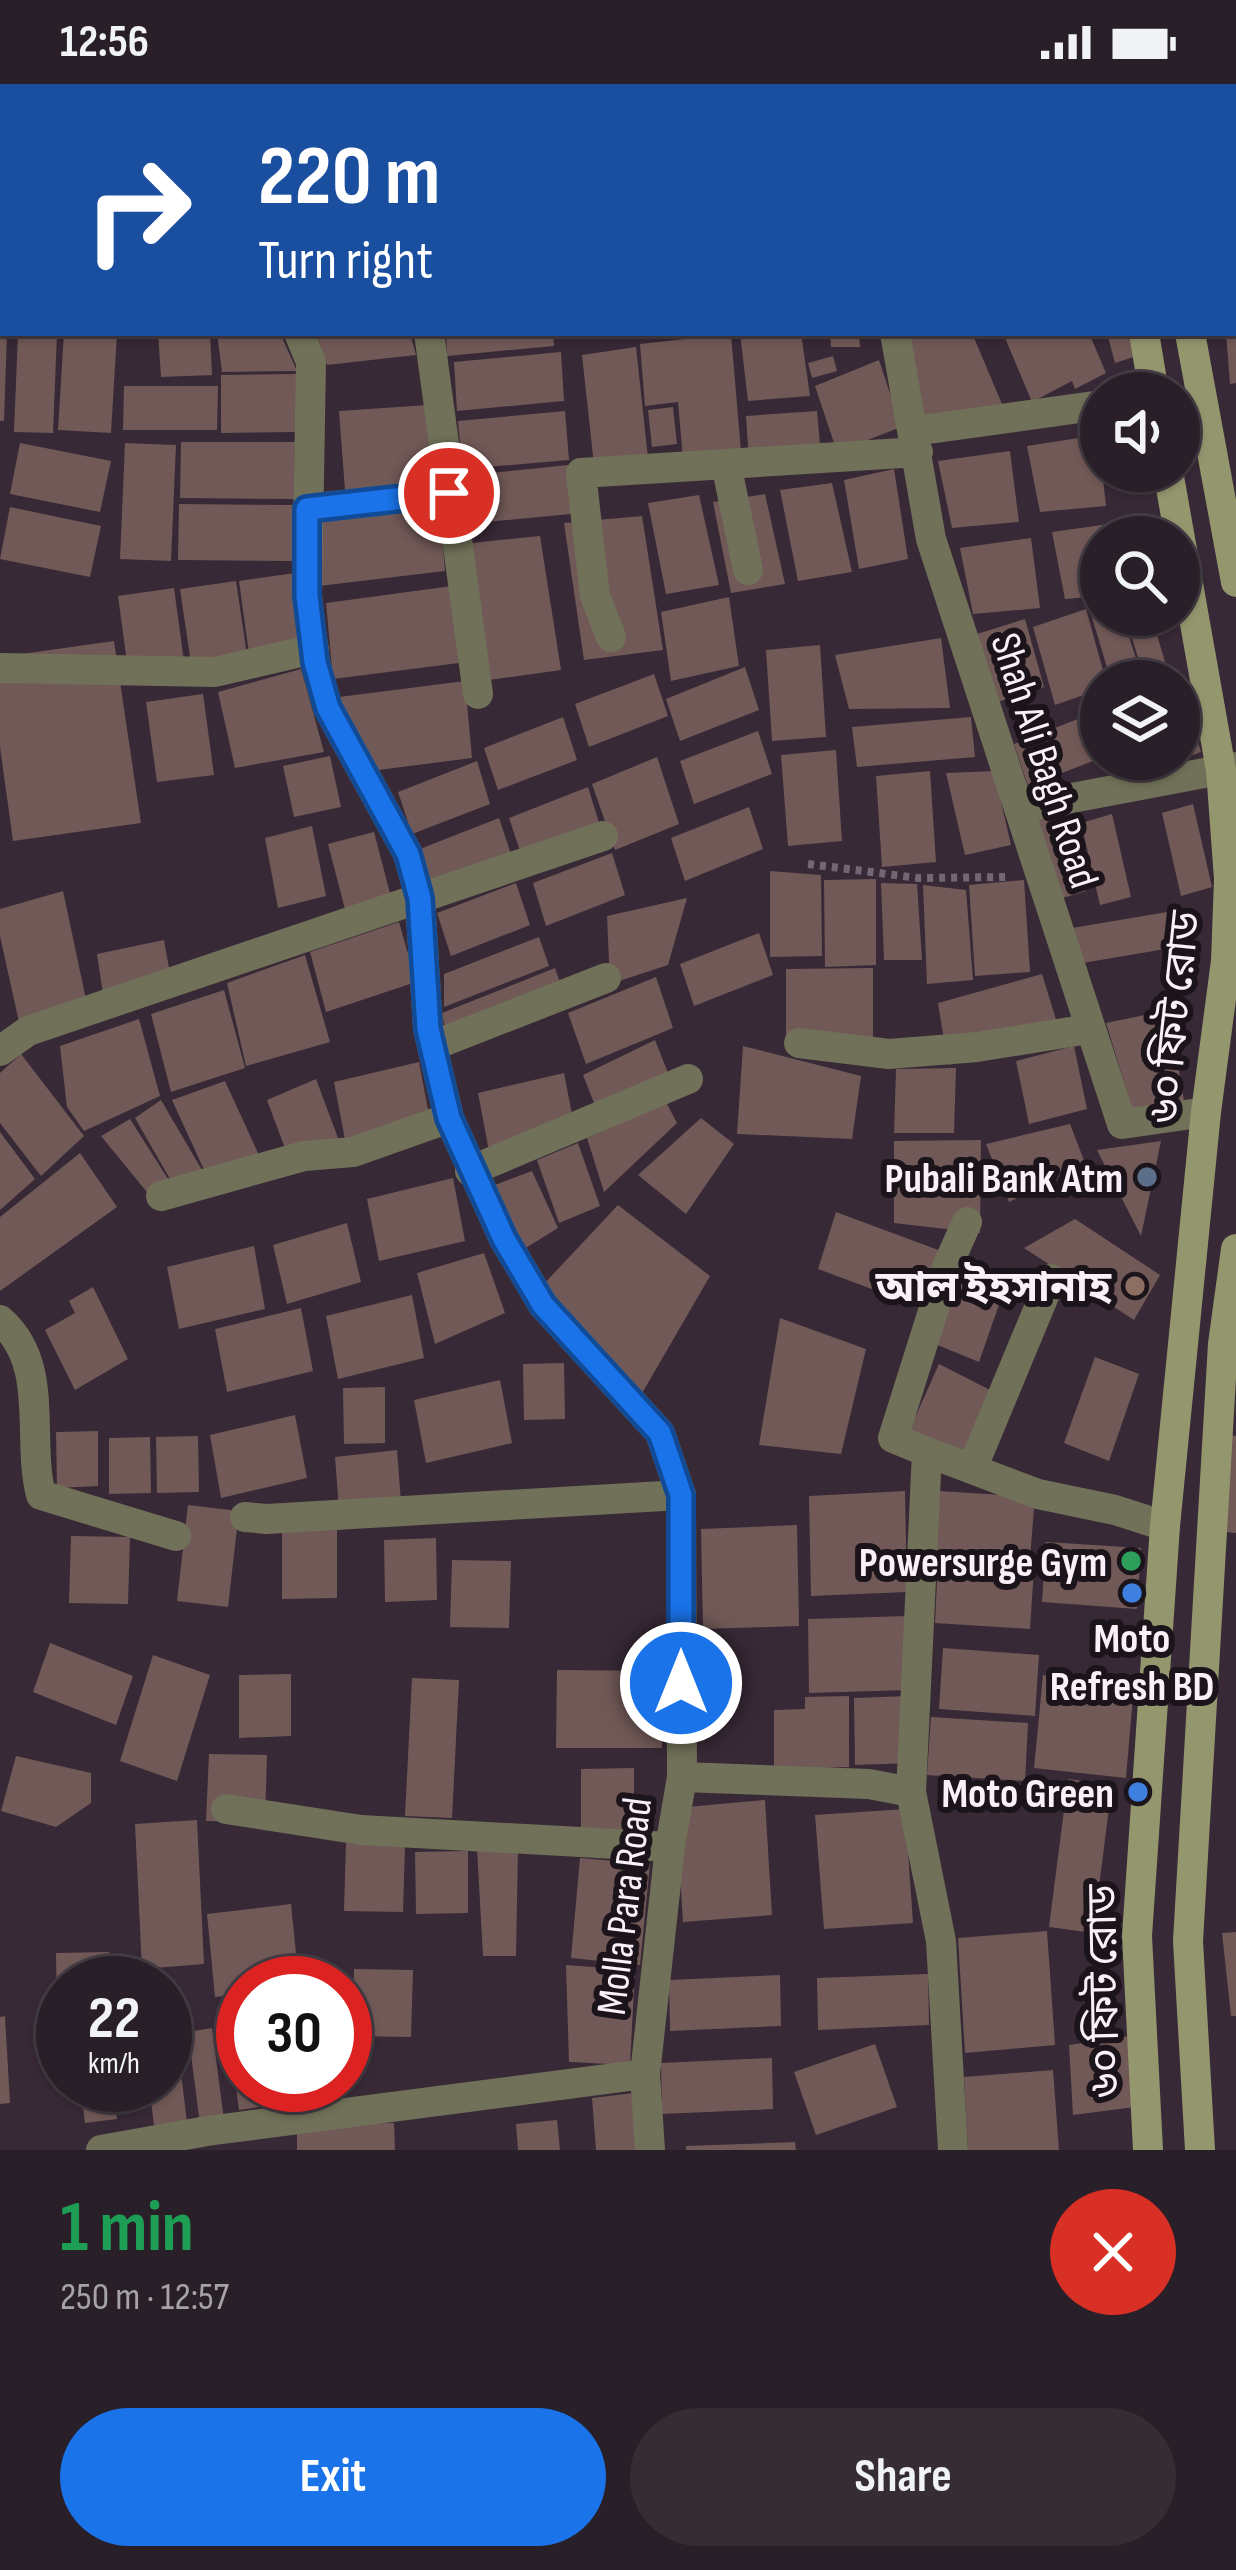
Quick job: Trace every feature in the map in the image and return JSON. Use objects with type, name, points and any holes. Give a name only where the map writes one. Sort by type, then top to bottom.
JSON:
[{"type":"street","name":"Molla Para Road","points":[[300,336],[311,362],[307,596],[314,649],[328,708],[408,854],[420,898],[432,1046],[449,1118],[504,1239],[543,1305],[660,1433],[681,1495],[682,1778],[645,2074],[650,2150]]},
{"type":"street","points":[[429,336],[478,694]]},
{"type":"street","name":"Shah Ali Bagh Road","points":[[896,336],[931,539],[1122,1124],[1206,1112]]},
{"type":"street","points":[[1144,336],[1150,372]]},
{"type":"street","points":[[1190,336],[1190,372]]},
{"type":"street","points":[[611,637],[595,596],[580,472],[726,464],[916,442],[1080,409]]},
{"type":"street","points":[[1200,433],[1236,582]]},
{"type":"street","points":[[726,464],[748,570]]},
{"type":"street","name":"৬০ ফিট রোড","points":[[1148,2150],[1137,1936],[1165,1526],[1206,1112],[1229,994],[1228,768],[1172,492]]},
{"type":"street","points":[[307,509],[449,493]]},
{"type":"street","points":[[0,668],[214,672],[314,649]]},
{"type":"street","points":[[1019,808],[1228,768]]},
{"type":"street","points":[[0,1051],[28,1031],[603,836]]},
{"type":"street","points":[[432,1046],[606,978]]},
{"type":"street","points":[[800,1043],[890,1054],[976,1047],[1089,1029]]},
{"type":"street","points":[[470,1171],[688,1079]]},
{"type":"street","points":[[160,1196],[304,1156],[353,1152],[449,1118]]},
{"type":"street","points":[[967,1222],[947,1268],[893,1438],[1038,1494],[1165,1526]]},
{"type":"street","name":"৬০ ফিট রোড","points":[[1200,2150],[1188,1941],[1223,1344],[1236,1249]]},
{"type":"street","points":[[972,1469],[1051,1279]]},
{"type":"street","points":[[0,1320],[12,1330],[31,1370],[41,1495],[176,1536]]},
{"type":"street","points":[[927,1452],[910,1792],[941,1941],[953,2150]]},
{"type":"street","points":[[245,1517],[681,1495]]},
{"type":"street","points":[[1150,1767],[1197,1769]]},
{"type":"street","points":[[682,1778],[869,1784],[910,1792]]},
{"type":"street","points":[[226,1809],[361,1830],[670,1847]]},
{"type":"street","points":[[101,2150],[207,2131],[645,2074]]},
{"type":"path","points":[[808,864],[918,878],[999,878],[1039,872]]},
{"type":"building","points":[[0,336],[7,336],[4,421],[0,421]]},
{"type":"building","points":[[18,336],[57,336],[53,433],[14,432]]},
{"type":"building","points":[[64,336],[117,336],[111,433],[58,430]]},
{"type":"building","points":[[158,336],[210,336],[212,375],[161,377]]},
{"type":"building","points":[[217,336],[281,336],[297,371],[222,372]]},
{"type":"building","points":[[317,336],[411,336],[416,355],[327,365]]},
{"type":"building","points":[[446,336],[553,336],[554,346],[447,356]]},
{"type":"building","points":[[731,336],[742,463],[684,470],[678,402],[645,406],[640,344]]},
{"type":"building","points":[[740,336],[801,336],[810,396],[748,401]]},
{"type":"building","points":[[830,336],[859,336],[860,347],[831,347]]},
{"type":"building","points":[[916,336],[973,336],[1002,404],[928,432],[893,348]]},
{"type":"building","points":[[1004,336],[1090,336],[1106,372],[1080,372],[1080,386],[1075,389],[1072,381],[1032,402]]},
{"type":"building","points":[[1108,336],[1135,336],[1140,355],[1115,363]]},
{"type":"building","points":[[1226,336],[1236,336],[1236,383],[1230,384]]},
{"type":"building","points":[[636,347],[649,467],[595,474],[582,355]]},
{"type":"building","points":[[561,352],[564,401],[457,411],[454,362]]},
{"type":"building","points":[[833,356],[837,371],[812,378],[808,363]]},
{"type":"building","points":[[879,360],[901,427],[837,452],[815,386]]},
{"type":"building","points":[[296,374],[296,432],[221,433],[221,375]]},
{"type":"building","points":[[124,386],[218,386],[217,430],[123,430]]},
{"type":"building","points":[[428,405],[434,484],[345,490],[339,411]]},
{"type":"building","points":[[673,407],[677,444],[652,447],[648,410]]},
{"type":"building","points":[[565,411],[569,460],[462,469],[458,421]]},
{"type":"building","points":[[817,411],[821,455],[749,463],[746,416]]},
{"type":"building","points":[[1080,438],[1080,492],[1104,492],[1106,506],[1040,512],[1027,446]]},
{"type":"building","points":[[181,442],[295,442],[294,499],[180,498]]},
{"type":"building","points":[[20,443],[111,461],[100,512],[10,494]]},
{"type":"building","points":[[125,443],[176,445],[171,561],[120,559]]},
{"type":"building","points":[[1010,451],[1019,522],[952,528],[938,461]]},
{"type":"building","points":[[568,465],[571,514],[464,524],[461,476]]},
{"type":"building","points":[[894,469],[908,559],[859,569],[844,480]]},
{"type":"building","points":[[832,483],[852,572],[798,581],[780,490]]},
{"type":"building","points":[[438,494],[445,571],[319,586],[312,510]]},
{"type":"building","points":[[765,494],[785,584],[731,593],[713,502]]},
{"type":"building","points":[[699,495],[719,585],[666,594],[648,503]]},
{"type":"building","points":[[179,504],[294,505],[293,561],[178,560]]},
{"type":"building","points":[[10,507],[101,526],[90,577],[0,559]]},
{"type":"building","points":[[642,516],[663,650],[584,660],[564,523]]},
{"type":"building","points":[[1080,528],[1080,598],[1065,599],[1052,532]]},
{"type":"building","points":[[540,536],[561,670],[482,681],[462,544]]},
{"type":"building","points":[[1031,538],[1040,608],[973,614],[960,548]]},
{"type":"building","points":[[295,573],[307,653],[250,661],[239,581]]},
{"type":"building","points":[[236,581],[248,662],[192,670],[180,589]]},
{"type":"building","points":[[452,586],[459,663],[333,679],[326,603]]},
{"type":"building","points":[[174,588],[185,669],[129,677],[118,596]]},
{"type":"building","points":[[729,597],[739,666],[671,681],[661,612]]},
{"type":"building","points":[[1080,611],[1080,636],[1094,636],[1100,660],[1080,660],[1080,696],[1055,705],[1033,627]]},
{"type":"building","points":[[1025,619],[1044,687],[995,703],[977,634]]},
{"type":"building","points":[[1098,636],[1129,636],[1136,660],[1105,660]]},
{"type":"building","points":[[1131,636],[1157,636],[1164,660],[1139,660]]},
{"type":"building","points":[[941,638],[950,708],[849,709],[835,655]]},
{"type":"building","points":[[114,641],[141,823],[13,841],[0,747],[0,657]]},
{"type":"building","points":[[820,645],[826,737],[772,741],[766,650]]},
{"type":"building","points":[[745,667],[759,710],[680,741],[666,699]]},
{"type":"building","points":[[301,669],[324,752],[235,768],[218,692]]},
{"type":"building","points":[[654,674],[668,716],[589,747],[575,704]]},
{"type":"building","points":[[465,681],[472,758],[347,774],[339,697]]},
{"type":"building","points":[[203,694],[214,775],[157,782],[146,702]]},
{"type":"building","points":[[563,717],[577,760],[498,790],[484,748]]},
{"type":"building","points":[[971,717],[975,757],[857,767],[852,727]]},
{"type":"building","points":[[1080,718],[1080,766],[1028,786],[1014,744]]},
{"type":"building","points":[[758,731],[772,774],[694,804],[680,761]]},
{"type":"building","points":[[836,750],[842,841],[788,846],[781,755]]},
{"type":"building","points":[[330,756],[341,807],[294,817],[283,766]]},
{"type":"building","points":[[657,757],[679,824],[615,850],[592,784]]},
{"type":"building","points":[[477,761],[490,804],[412,834],[398,792]]},
{"type":"building","points":[[930,771],[936,862],[882,867],[876,776]]},
{"type":"building","points":[[994,771],[1011,845],[965,855],[946,773]]},
{"type":"building","points":[[588,787],[601,829],[523,860],[509,818]]},
{"type":"building","points":[[1193,804],[1212,887],[1181,896],[1162,813]]},
{"type":"building","points":[[749,807],[763,849],[685,881],[671,838]]},
{"type":"building","points":[[1068,809],[1086,891],[1056,900],[1037,817]]},
{"type":"building","points":[[1112,814],[1131,897],[1100,905],[1081,823]]},
{"type":"building","points":[[499,818],[513,860],[434,891],[420,849]]},
{"type":"building","points":[[312,826],[326,896],[278,908],[265,838]]},
{"type":"building","points":[[374,832],[392,901],[346,913],[328,844]]},
{"type":"building","points":[[612,853],[625,895],[546,926],[533,883]]},
{"type":"building","points":[[770,871],[821,875],[822,956],[770,957]]},
{"type":"building","points":[[876,879],[876,965],[825,967],[824,880]]},
{"type":"building","points":[[1024,880],[1030,972],[975,976],[969,885]]},
{"type":"building","points":[[516,883],[530,925],[451,956],[437,913]]},
{"type":"building","points":[[881,883],[917,884],[922,960],[884,960]]},
{"type":"building","points":[[923,885],[966,890],[973,980],[927,984]]},
{"type":"building","points":[[63,891],[87,1004],[19,1022],[0,936],[0,909]]},
{"type":"building","points":[[687,898],[668,965],[610,984],[607,916]]},
{"type":"building","points":[[1167,912],[1171,948],[1077,964],[1072,928]]},
{"type":"building","points":[[399,922],[416,982],[326,1012],[310,952]]},
{"type":"building","points":[[759,933],[773,975],[694,1006],[680,964]]},
{"type":"building","points":[[539,937],[549,966],[444,1007],[444,974]]},
{"type":"building","points":[[164,940],[171,979],[103,994],[97,954]]},
{"type":"building","points":[[305,955],[330,1042],[246,1066],[227,983]]},
{"type":"building","points":[[555,968],[566,1000],[448,1047],[442,1013]]},
{"type":"building","points":[[873,968],[873,1061],[786,1051],[786,969]]},
{"type":"building","points":[[1042,974],[1062,1039],[948,1065],[938,1003]]},
{"type":"building","points":[[656,977],[673,1028],[586,1064],[568,1013]]},
{"type":"building","points":[[224,990],[245,1068],[171,1092],[151,1014]]},
{"type":"building","points":[[1169,1010],[1184,1101],[1133,1111],[1106,1023]]},
{"type":"building","points":[[139,1019],[160,1096],[84,1131],[67,1107],[60,1046]]},
{"type":"building","points":[[655,1040],[674,1088],[602,1123],[583,1075]]},
{"type":"building","points":[[743,1046],[861,1076],[852,1139],[737,1134]]},
{"type":"building","points":[[1074,1046],[1087,1109],[1029,1124],[1016,1061]]},
{"type":"building","points":[[21,1054],[84,1136],[41,1176],[0,1123],[0,1073]]},
{"type":"building","points":[[419,1062],[431,1125],[346,1145],[334,1082]]},
{"type":"building","points":[[956,1068],[954,1133],[894,1133],[896,1069]]},
{"type":"building","points":[[564,1073],[576,1135],[490,1156],[478,1093]]},
{"type":"building","points":[[316,1079],[338,1138],[289,1159],[267,1100]]},
{"type":"building","points":[[225,1081],[264,1166],[211,1185],[172,1100]]},
{"type":"building","points":[[161,1100],[209,1182],[178,1193],[135,1118]]},
{"type":"building","points":[[666,1102],[677,1123],[604,1192],[587,1138]]},
{"type":"building","points":[[701,1118],[734,1144],[686,1214],[638,1175]]},
{"type":"building","points":[[130,1119],[175,1190],[155,1202],[101,1136]]},
{"type":"building","points":[[1070,1124],[1085,1163],[1009,1202],[986,1144]]},
{"type":"building","points":[[0,1132],[35,1179],[0,1210]]},
{"type":"building","points":[[981,1140],[980,1233],[894,1223],[894,1141]]},
{"type":"building","points":[[1161,1141],[1141,1236],[1097,1150]]},
{"type":"building","points":[[578,1143],[600,1206],[559,1223],[537,1160]]},
{"type":"building","points":[[80,1153],[117,1207],[0,1291],[0,1217]]},
{"type":"building","points":[[532,1171],[558,1228],[511,1257],[482,1190]]},
{"type":"building","points":[[453,1178],[465,1241],[379,1261],[367,1199]]},
{"type":"building","points":[[618,1205],[710,1276],[630,1414],[527,1302]]},
{"type":"building","points":[[836,1212],[941,1251],[923,1308],[818,1269]]},
{"type":"building","points":[[1075,1219],[1160,1275],[1134,1320],[1024,1248]]},
{"type":"building","points":[[347,1223],[361,1282],[287,1304],[273,1245]]},
{"type":"building","points":[[254,1246],[265,1309],[179,1329],[167,1267]]},
{"type":"building","points":[[484,1253],[505,1313],[435,1344],[417,1273]]},
{"type":"building","points":[[965,1258],[1009,1276],[979,1362],[935,1344]]},
{"type":"building","points":[[93,1287],[128,1359],[75,1390],[45,1330],[75,1313],[69,1301]]},
{"type":"building","points":[[412,1295],[424,1358],[338,1379],[326,1316]]},
{"type":"building","points":[[301,1308],[313,1371],[227,1392],[215,1329]]},
{"type":"building","points":[[780,1318],[866,1349],[841,1454],[759,1445]]},
{"type":"building","points":[[1095,1357],[1139,1374],[1109,1461],[1064,1443]]},
{"type":"building","points":[[564,1363],[565,1419],[524,1420],[523,1364]]},
{"type":"building","points":[[939,1364],[992,1391],[962,1459],[909,1431]]},
{"type":"building","points":[[500,1380],[512,1443],[426,1463],[414,1400]]},
{"type":"building","points":[[385,1387],[385,1443],[344,1444],[343,1388]]},
{"type":"building","points":[[295,1415],[307,1478],[221,1498],[210,1435]]},
{"type":"building","points":[[98,1431],[98,1486],[57,1488],[56,1432]]},
{"type":"building","points":[[1230,1435],[1236,1436],[1236,1533],[1215,1531]]},
{"type":"building","points":[[198,1436],[199,1492],[157,1493],[156,1437]]},
{"type":"building","points":[[150,1437],[151,1493],[109,1494],[109,1438]]},
{"type":"building","points":[[397,1450],[401,1502],[339,1509],[335,1457]]},
{"type":"building","points":[[905,1491],[907,1592],[811,1596],[809,1496]]},
{"type":"building","points":[[939,1491],[1035,1497],[1030,1558],[935,1552]]},
{"type":"building","points":[[188,1505],[239,1511],[228,1607],[177,1601]]},
{"type":"building","points":[[797,1525],[799,1626],[703,1629],[701,1529]]},
{"type":"building","points":[[282,1528],[337,1528],[337,1598],[282,1599]]},
{"type":"building","points":[[71,1536],[130,1537],[128,1604],[69,1603]]},
{"type":"building","points":[[436,1538],[437,1600],[385,1602],[384,1540]]},
{"type":"building","points":[[1046,1542],[1141,1548],[1137,1609],[1042,1602]]},
{"type":"building","points":[[452,1560],[511,1561],[509,1628],[450,1627]]},
{"type":"building","points":[[938,1561],[1034,1568],[1030,1629],[935,1623]]},
{"type":"building","points":[[908,1616],[909,1690],[809,1693],[808,1619]]},
{"type":"building","points":[[50,1643],[133,1676],[116,1725],[33,1692]]},
{"type":"building","points":[[943,1648],[1039,1655],[1035,1716],[939,1709]]},
{"type":"building","points":[[153,1655],[210,1675],[177,1781],[120,1761]]},
{"type":"building","points":[[557,1670],[664,1671],[662,1748],[556,1748]]},
{"type":"building","points":[[291,1674],[291,1736],[239,1738],[239,1675]]},
{"type":"building","points":[[1043,1675],[1134,1685],[1126,1778],[1034,1768]]},
{"type":"building","points":[[412,1678],[459,1680],[452,1818],[405,1816]]},
{"type":"building","points":[[849,1696],[849,1767],[774,1769],[774,1710],[805,1709],[805,1697]]},
{"type":"building","points":[[908,1696],[909,1763],[855,1765],[854,1698]]},
{"type":"building","points":[[931,1717],[1028,1723],[1025,1781],[927,1775]]},
{"type":"building","points":[[209,1754],[267,1755],[265,1822],[206,1821]]},
{"type":"building","points":[[16,1756],[91,1773],[91,1803],[56,1827],[1,1811]]},
{"type":"building","points":[[634,1768],[634,1830],[581,1832],[581,1769]]},
{"type":"building","points":[[1068,1779],[1112,1785],[1093,1933],[1049,1927]]},
{"type":"building","points":[[765,1800],[772,1915],[683,1922],[676,1808]]},
{"type":"building","points":[[905,1809],[913,1923],[824,1929],[815,1815]]},
{"type":"building","points":[[197,1820],[204,1964],[192,1965],[192,1956],[141,1956],[135,1824]]},
{"type":"building","points":[[346,1843],[405,1845],[403,1912],[344,1911]]},
{"type":"building","points":[[477,1848],[518,1848],[516,1956],[483,1956]]},
{"type":"building","points":[[468,1851],[468,1913],[416,1914],[415,1852]]},
{"type":"building","points":[[580,1858],[650,1864],[640,1965],[571,1958]]},
{"type":"building","points":[[291,1904],[296,1956],[216,1956],[215,1997],[207,1914]]},
{"type":"building","points":[[1047,1931],[1055,2045],[965,2053],[958,1938]]},
{"type":"building","points":[[1236,1932],[1236,2016],[1231,2016],[1222,1933]]},
{"type":"building","points":[[109,1952],[109,1956],[56,1956]]},
{"type":"building","points":[[566,1965],[635,1970],[630,2065],[569,2062]]},
{"type":"building","points":[[372,1969],[413,1970],[411,2037],[372,2036]]},
{"type":"building","points":[[928,1974],[929,2025],[818,2030],[817,1978]]},
{"type":"building","points":[[780,1975],[781,2026],[670,2031],[669,1980]]},
{"type":"building","points":[[5,2016],[10,2103],[0,2104],[0,2017]]},
{"type":"building","points":[[212,2028],[216,2112],[223,2112],[224,2120],[200,2124],[192,2031]]},
{"type":"building","points":[[1130,2036],[1135,2107],[1073,2115],[1069,2045]]},
{"type":"building","points":[[875,2044],[897,2107],[816,2135],[794,2072]]},
{"type":"building","points":[[772,2058],[773,2109],[662,2114],[661,2063]]},
{"type":"building","points":[[1053,2070],[1059,2150],[968,2150],[964,2077]]},
{"type":"building","points":[[634,2093],[638,2150],[596,2150],[592,2098]]},
{"type":"building","points":[[84,2112],[116,2112],[117,2119],[85,2123]]},
{"type":"building","points":[[152,2112],[186,2112],[188,2130],[155,2134]]},
{"type":"building","points":[[557,2120],[560,2150],[518,2150],[516,2124]]},
{"type":"building","points":[[394,2123],[395,2150],[297,2150],[297,2125]]},
{"type":"building","points":[[795,2142],[796,2150],[686,2150],[686,2146]]},
{"type":"place","name":"Pubali Bank Atm","points":[[1147,1177]]},
{"type":"place","name":"আল ইহসানাহ","points":[[1135,1286]]},
{"type":"place","name":"Powersurge Gym","points":[[1131,1561]]},
{"type":"place","name":"Moto Refresh BD","points":[[1132,1593]]},
{"type":"place","name":"Moto Green","points":[[1138,1792]]},
{"type":"route","points":[[449,493],[307,509],[307,596],[315,662],[328,708],[408,854],[420,898],[428,1029],[442,1097],[470,1171],[543,1305],[660,1433],[681,1495],[681,1683]]}]
